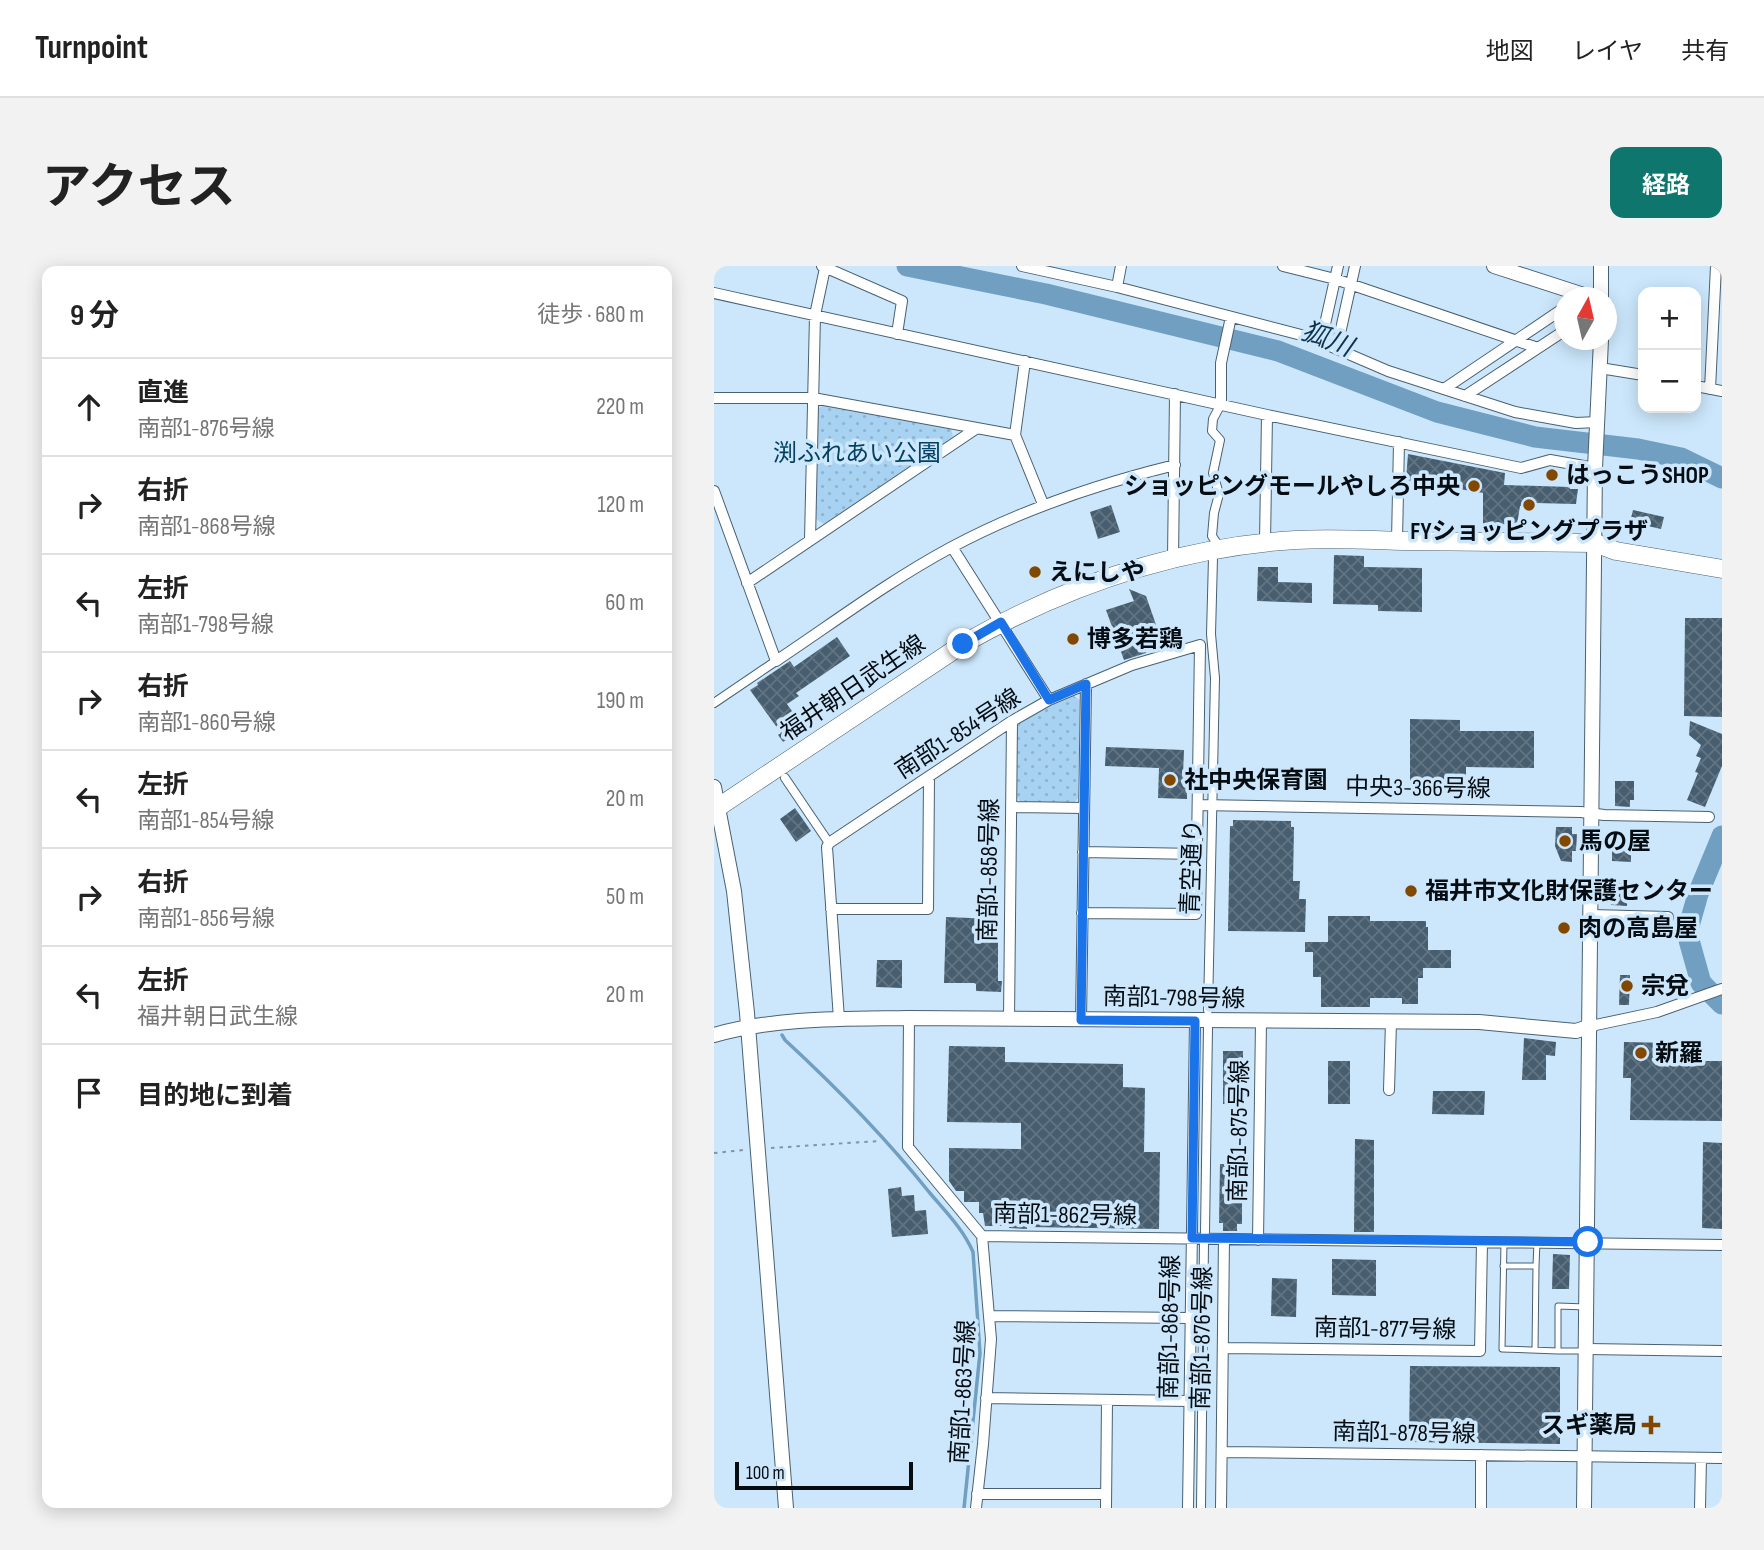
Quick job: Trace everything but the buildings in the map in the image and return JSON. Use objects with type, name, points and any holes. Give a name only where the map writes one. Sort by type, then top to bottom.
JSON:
[{"type":"main road","name":"福井朝日武生線","points":[[716,809],[1001,622],[1044,601],[1100,579],[1173,559],[1265,543],[1322,539],[1595,543],[1616,551],[1722,569]]},
{"type":"street","points":[[1022,266],[1116,287],[1321,342],[1388,371],[1495,407],[1549,419],[1596,424]]},
{"type":"street","points":[[1116,287],[1121,266]]},
{"type":"street","points":[[1283,266],[1335,279],[1538,348]]},
{"type":"street","points":[[1321,342],[1338,266]]},
{"type":"street","points":[[1337,348],[1355,266]]},
{"type":"street","points":[[1601,266],[1601,287]]},
{"type":"street","points":[[1710,389],[1716,266]]},
{"type":"street","points":[[810,540],[815,316],[823,267],[902,301],[897,334]]},
{"type":"street","points":[[1499,267],[1558,287]]},
{"type":"street","points":[[714,293],[1521,468],[1550,460],[1595,461]]},
{"type":"street","points":[[1444,389],[1554,315]]},
{"type":"street","points":[[1216,542],[1212,536],[1219,494],[1213,473],[1220,440],[1212,430],[1213,419],[1221,404],[1222,355],[1231,319]]},
{"type":"street","points":[[1465,396],[1554,338]]},
{"type":"street","points":[[1584,1508],[1595,461],[1601,350]]},
{"type":"street","points":[[1025,361],[1015,435],[1043,504]]},
{"type":"street","points":[[1600,368],[1638,374]]},
{"type":"street","points":[[1701,387],[1722,391]]},
{"type":"street","points":[[1173,559],[1175,394]]},
{"type":"street","points":[[714,398],[813,398],[1015,435]]},
{"type":"street","points":[[1265,543],[1267,415]]},
{"type":"street","points":[[747,583],[977,428]]},
{"type":"street","points":[[1397,541],[1399,442]]},
{"type":"street","points":[[714,703],[908,572],[952,547],[1043,504],[1111,481],[1175,465]]},
{"type":"street","points":[[714,491],[776,661]]},
{"type":"street","points":[[952,547],[1049,700]]},
{"type":"street","name":"青空通り","points":[[1208,1010],[1215,678],[1211,634],[1213,558]]},
{"type":"street","name":"南部1-854号線","points":[[829,843],[1012,721],[1049,700],[1132,665],[1200,645],[1196,914],[1082,913]]},
{"type":"street","points":[[1081,1020],[1086,684]]},
{"type":"street","name":"南部1-858号線","points":[[1009,1019],[1012,721]]},
{"type":"street","points":[[785,778],[829,843],[827,847],[839,1019]]},
{"type":"street","points":[[831,909],[928,909],[929,778]]},
{"type":"street","points":[[714,787],[716,809],[734,891],[748,1025],[786,1508]]},
{"type":"street","name":"中央3-366号線","points":[[1199,805],[1709,817]]},
{"type":"street","points":[[1011,807],[1083,808]]},
{"type":"street","points":[[1083,852],[1198,854]]},
{"type":"street","points":[[1592,915],[1668,917]]},
{"type":"street","points":[[1591,1026],[1657,1012],[1722,989]]},
{"type":"street","name":"南部1-798号線","points":[[714,1035],[748,1025],[909,1018],[1201,1024],[1479,1022],[1576,1031],[1591,1026]]},
{"type":"street","name":"南部1-862号線","points":[[909,1018],[908,1147],[982,1236],[1224,1239]]},
{"type":"street","name":"南部1-875号線","points":[[1258,1240],[1261,1022]]},
{"type":"street","points":[[1389,1090],[1391,1022]]},
{"type":"street","points":[[1201,1024],[1205,1232]]},
{"type":"street","name":"南部1-868号線","points":[[1188,1508],[1192,1238],[1201,1024]]},
{"type":"street","name":"南部1-863号線","points":[[976,1508],[991,1339],[982,1236]]},
{"type":"street","name":"南部1-876号線","points":[[1221,1508],[1224,1239],[1722,1245]]},
{"type":"street","name":"南部1-877号線","points":[[1223,1348],[1480,1351],[1482,1242]]},
{"type":"street","points":[[1200,1508],[1205,1243]]},
{"type":"street","points":[[990,1316],[1190,1318]]},
{"type":"street","points":[[1587,1350],[1722,1351]]},
{"type":"street","points":[[986,1398],[1189,1401]]},
{"type":"street","points":[[1106,1508],[1107,1400]]},
{"type":"street","name":"南部1-878号線","points":[[1222,1452],[1722,1458]]},
{"type":"street","points":[[1481,1455],[1481,1508]]},
{"type":"street","points":[[1700,1508],[1701,1458]]},
{"type":"street","points":[[977,1494],[1107,1494]]},
{"type":"lane","points":[[1504,1242],[1502,1349],[1587,1350]]},
{"type":"lane","points":[[1535,1350],[1537,1242]]},
{"type":"lane","points":[[1503,1266],[1536,1266]]},
{"type":"lane","points":[[1558,1351],[1559,1306],[1587,1307]]},
{"type":"path","points":[[714,1153],[879,1141]]},
{"type":"green space","name":"渕ふれあい公園","points":[[823,405],[951,428],[953,437],[824,524],[816,519],[818,409]]},
{"type":"green space","points":[[1072,695],[1080,700],[1078,798],[1074,803],[1020,802],[1016,796],[1019,723]]},
{"type":"waterway","name":"狐川","points":[[907,266],[1046,294],[1278,351],[1437,412],[1535,437],[1638,449],[1681,458],[1722,478]]},
{"type":"waterway","name":"狐川","points":[[1722,836],[1698,894],[1687,933],[1701,983],[1722,1004]]},
{"type":"waterway","points":[[782,1035],[895,1152],[953,1220],[973,1252],[980,1353],[964,1508]]},
{"type":"place","name":"はっこうSHOP","points":[[1552,475]]},
{"type":"place","name":"ショッピングモールやしろ中央","points":[[1474,486]]},
{"type":"place","name":"FYショッピングプラザ","points":[[1529,505]]},
{"type":"place","name":"えにしや","points":[[1035,572]]},
{"type":"place","name":"博多若鶏","points":[[1073,639]]},
{"type":"place","name":"社中央保育園","points":[[1170,780]]},
{"type":"place","name":"馬の屋","points":[[1565,841]]},
{"type":"place","name":"福井市文化財保護センター","points":[[1411,891]]},
{"type":"place","name":"肉の高島屋","points":[[1564,928]]},
{"type":"place","name":"宗兌","points":[[1627,986]]},
{"type":"place","name":"新羅","points":[[1641,1053]]},
{"type":"place","name":"スギ薬局","points":[[1651,1425]]},
{"type":"route","points":[[963,644],[1001,622],[1049,700],[1086,684],[1081,1020],[1195,1021],[1192,1238],[1588,1242]]}]
